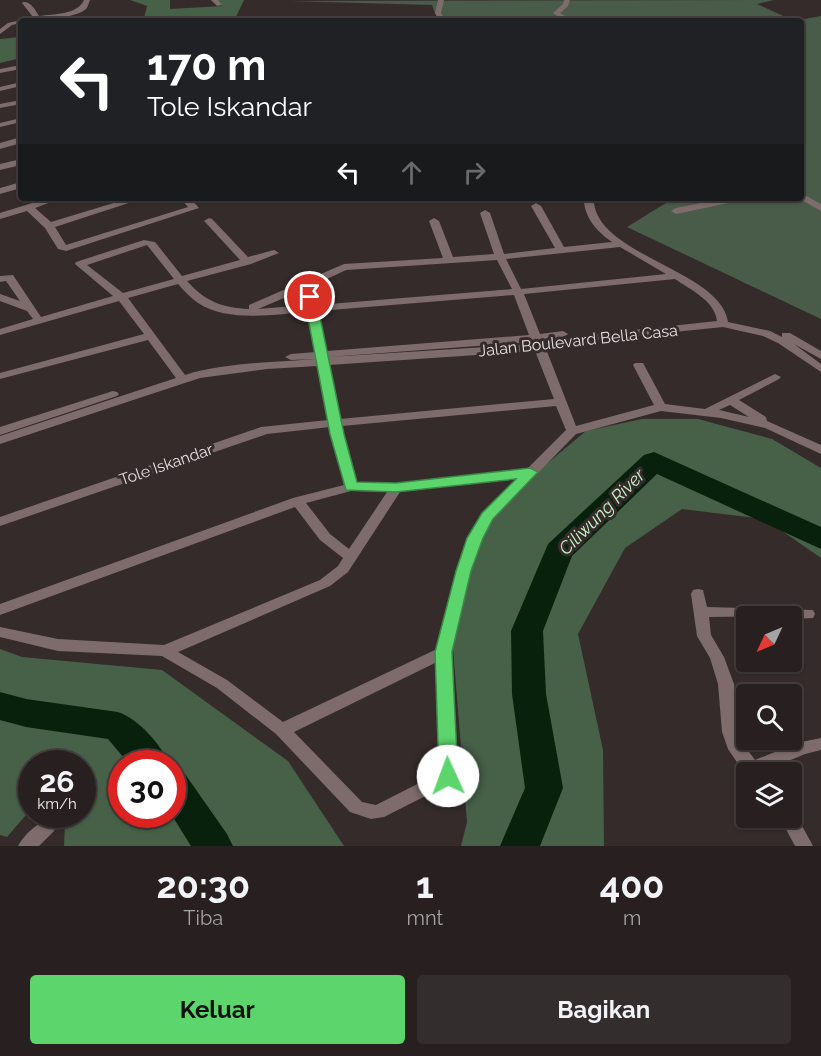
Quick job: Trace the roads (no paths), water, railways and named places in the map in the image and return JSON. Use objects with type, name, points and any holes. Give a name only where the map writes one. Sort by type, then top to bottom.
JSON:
[{"type":"street","points":[[47,18],[79,11],[87,0]]},
{"type":"street","points":[[441,0],[438,13],[441,18]]},
{"type":"street","points":[[565,18],[556,13],[567,5],[567,0]]},
{"type":"street","points":[[25,3],[37,18]]},
{"type":"street","points":[[0,32],[10,24],[18,22]]},
{"type":"street","points":[[0,71],[18,67]]},
{"type":"street","points":[[0,89],[18,85]]},
{"type":"street","points":[[0,106],[18,103]]},
{"type":"street","points":[[0,125],[18,121]]},
{"type":"street","points":[[0,146],[18,141]]},
{"type":"street","points":[[0,167],[18,163]]},
{"type":"street","points":[[0,191],[18,186]]},
{"type":"street","points":[[804,198],[821,208]]},
{"type":"street","points":[[0,216],[47,201]]},
{"type":"street","points":[[49,226],[129,201]]},
{"type":"street","points":[[28,207],[49,226],[61,247],[70,247],[194,207],[188,201]]},
{"type":"street","points":[[590,201],[590,208],[603,231],[710,298],[722,320]]},
{"type":"street","points":[[676,211],[724,201]]},
{"type":"street","points":[[536,206],[560,249]]},
{"type":"street","points":[[485,213],[500,257],[518,292],[558,402],[572,432]]},
{"type":"street","points":[[209,221],[246,262]]},
{"type":"street","points":[[434,221],[449,260]]},
{"type":"street","points":[[180,377],[122,298],[80,264],[147,242],[152,244],[181,280],[202,301],[218,308],[244,311],[518,292],[677,276]]},
{"type":"street","points":[[244,311],[344,267],[500,257],[622,244]]},
{"type":"street","points":[[0,332],[274,253]]},
{"type":"street","points":[[0,267],[4,278],[39,321]]},
{"type":"street","points":[[307,285],[335,423],[351,487]]},
{"type":"street","points":[[0,297],[31,309]]},
{"type":"street","name":"Jalan Boulevard Bella Casa","points":[[722,320],[766,333],[782,341],[821,369]]},
{"type":"street","name":"Jalan Boulevard Bella Casa","points":[[0,431],[180,377],[322,358],[536,343],[722,320],[752,320],[764,324],[821,356]]},
{"type":"street","points":[[0,376],[150,336]]},
{"type":"street","points":[[639,365],[661,407]]},
{"type":"street","name":"Jalan Boulevard Bella Casa","points":[[0,440],[180,377]]},
{"type":"street","points":[[707,412],[775,377]]},
{"type":"street","points":[[730,399],[769,425],[821,450]]},
{"type":"street","name":"Tole Iskandar","points":[[0,522],[265,430],[558,402]]},
{"type":"street","points":[[165,651],[222,684],[282,730],[356,807],[371,813],[388,809],[448,776],[444,652],[464,571],[475,538],[488,516],[530,472],[572,432],[661,407],[707,412],[769,425]]},
{"type":"street","points":[[0,610],[298,501],[351,487],[396,488],[530,472]]},
{"type":"street","points":[[0,632],[58,645],[165,651],[325,583],[344,569],[396,488]]},
{"type":"street","points":[[298,501],[326,537],[350,557]]},
{"type":"street","points":[[698,594],[704,636],[717,657],[726,684],[730,732],[734,744],[747,762]]},
{"type":"street","points":[[701,612],[808,614]]},
{"type":"street","points":[[282,730],[444,652]]},
{"type":"street","points":[[773,762],[803,748],[821,744]]},
{"type":"street","points":[[27,846],[46,828]]},
{"type":"street","points":[[794,828],[804,846]]},
{"type":"waterway","name":"Ciliwung River","points":[[520,846],[544,788],[529,694],[527,631],[559,551],[654,461],[821,539]]},
{"type":"waterway","name":"Ciliwung River","points":[[0,706],[26,713],[118,726],[139,750]]},
{"type":"waterway","name":"Ciliwung River","points":[[186,806],[213,846]]}]
